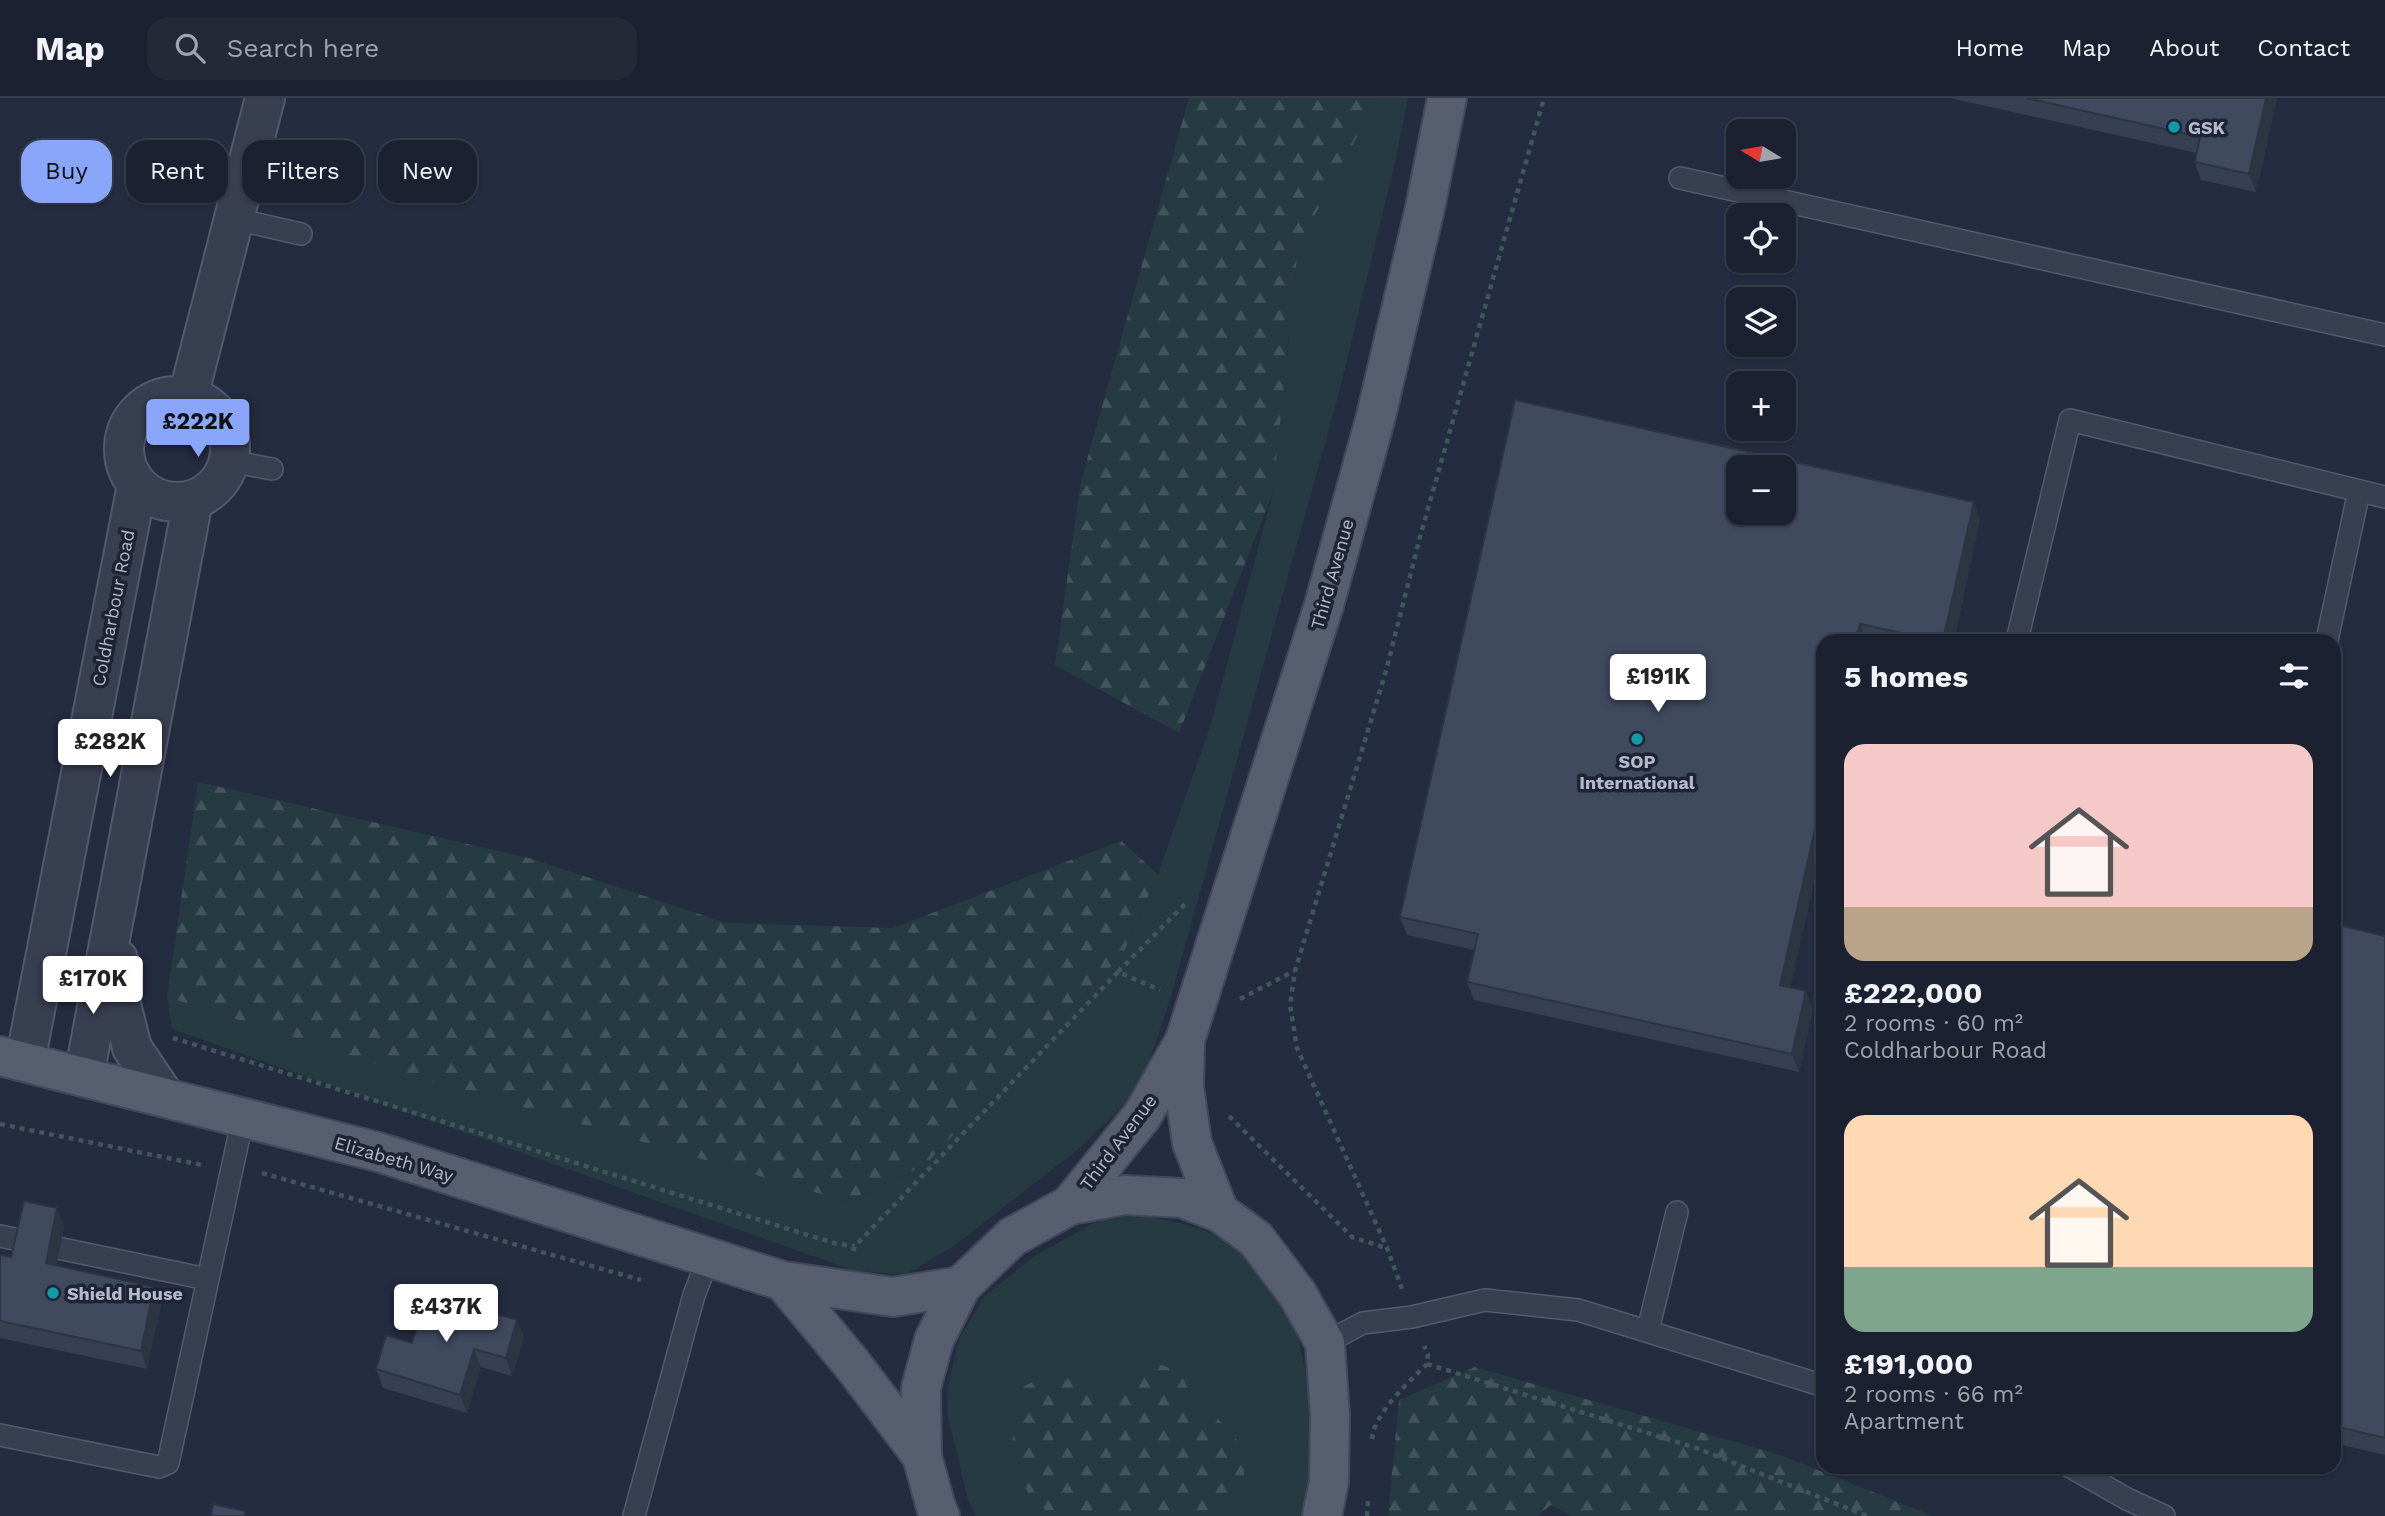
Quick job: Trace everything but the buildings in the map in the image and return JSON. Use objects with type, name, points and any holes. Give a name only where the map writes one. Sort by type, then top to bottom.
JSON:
[{"type":"main road","name":"Third Avenue","points":[[1070,1205],[1142,1116],[1185,1041],[1324,605],[1375,420],[1425,208],[1447,98]]},
{"type":"main road","name":"Third Avenue","points":[[1185,1041],[1184,1087],[1192,1143],[1219,1212]]},
{"type":"main road","name":"Elizabeth Way","points":[[12,1059],[378,1152],[783,1281],[893,1297],[961,1286]]},
{"type":"main road","points":[[940,1516],[922,1456],[921,1388],[934,1340],[961,1286],[1012,1237],[1070,1205],[1125,1195],[1182,1198],[1219,1212],[1256,1239],[1298,1295],[1325,1343],[1330,1415],[1329,1482],[1322,1516]]},
{"type":"main road","points":[[783,1281],[852,1364],[922,1456]]},
{"type":"street","points":[[188,397],[265,98]]},
{"type":"street","points":[[170,396],[188,397],[217,413],[230,444],[229,461],[216,485],[193,500],[163,501],[149,495],[137,485],[129,473],[124,458],[128,426],[138,412],[153,401],[170,396]]},
{"type":"street","name":"Coldharbour Road","points":[[12,1059],[137,485]]},
{"type":"street","points":[[84,1076],[193,500]]},
{"type":"street","points":[[116,905],[120,1000],[132,1048],[165,1097]]},
{"type":"lane","points":[[1680,178],[2385,335]]},
{"type":"lane","points":[[235,219],[301,234]]},
{"type":"lane","points":[[2018,634],[2070,421],[2385,497]]},
{"type":"lane","points":[[229,461],[272,470]]},
{"type":"lane","points":[[2328,634],[2359,491]]},
{"type":"lane","points":[[0,1435],[159,1466],[168,1463],[243,1118]]},
{"type":"lane","points":[[1648,1331],[1677,1212]]},
{"type":"lane","points":[[0,1236],[207,1279]]},
{"type":"lane","points":[[634,1516],[694,1295],[709,1257]]},
{"type":"lane","points":[[1325,1343],[1363,1324],[1412,1317],[1485,1300],[1578,1310],[1816,1384]]},
{"type":"lane","points":[[2084,1474],[2127,1499],[2164,1516]]},
{"type":"path","points":[[1399,1278],[1297,1048],[1290,1005],[1295,971],[1386,671],[1420,537],[1544,98]]},
{"type":"path","points":[[850,1257],[855,1245],[1192,896],[1189,908]]},
{"type":"path","points":[[1229,1004],[1295,971]]},
{"type":"path","points":[[1118,972],[1165,992]]},
{"type":"path","points":[[168,1037],[836,1244],[855,1245]]},
{"type":"path","points":[[1227,1112],[1232,1121],[1352,1237],[1387,1248]]},
{"type":"path","points":[[0,1124],[195,1165],[234,1166],[694,1295]]},
{"type":"path","points":[[1372,1447],[1373,1433],[1389,1404],[1427,1364],[1426,1349]]},
{"type":"path","points":[[1427,1364],[1696,1448],[1867,1516]]},
{"type":"path","points":[[1367,1516],[1369,1488]]},
{"type":"green space","points":[[1189,98],[1369,98],[1359,133],[1298,247],[1273,492],[1179,733],[1055,665],[1081,481]]},
{"type":"green space","points":[[1369,98],[1408,98],[1396,158],[1339,393],[1170,1000],[1140,1089],[1081,1147],[954,1246],[905,1275],[852,1270],[172,1029],[167,997],[849,1202],[925,1165],[1123,954],[1158,874],[1211,724],[1273,492],[1298,247],[1359,133]]},
{"type":"green space","points":[[198,782],[529,858],[727,923],[893,928],[1121,841],[1158,874],[1123,954],[925,1165],[849,1202],[392,1069],[167,997]]},
{"type":"green space","points":[[1138,1215],[1191,1226],[1232,1245],[1262,1271],[1285,1304],[1296,1331],[1311,1410],[1312,1474],[1305,1516],[976,1516],[968,1500],[947,1413],[948,1386],[959,1339],[984,1297],[1030,1259],[1095,1222]]},
{"type":"green space","points":[[1155,1362],[1181,1373],[1196,1408],[1203,1415],[1217,1418],[1232,1432],[1244,1453],[1244,1487],[1224,1516],[1051,1516],[1028,1493],[1011,1453],[1021,1388],[1044,1376],[1077,1380],[1121,1397],[1139,1366]]},
{"type":"green space","points":[[1475,1367],[1780,1455],[1816,1469],[1816,1474],[1828,1474],[1933,1516],[1572,1516],[1551,1505],[1537,1516],[1388,1516],[1399,1400]]},
{"type":"place","name":"GSK","points":[[2174,127]]},
{"type":"place","name":"SOP International","points":[[1637,739]]},
{"type":"place","name":"Shield House","points":[[53,1293]]}]
